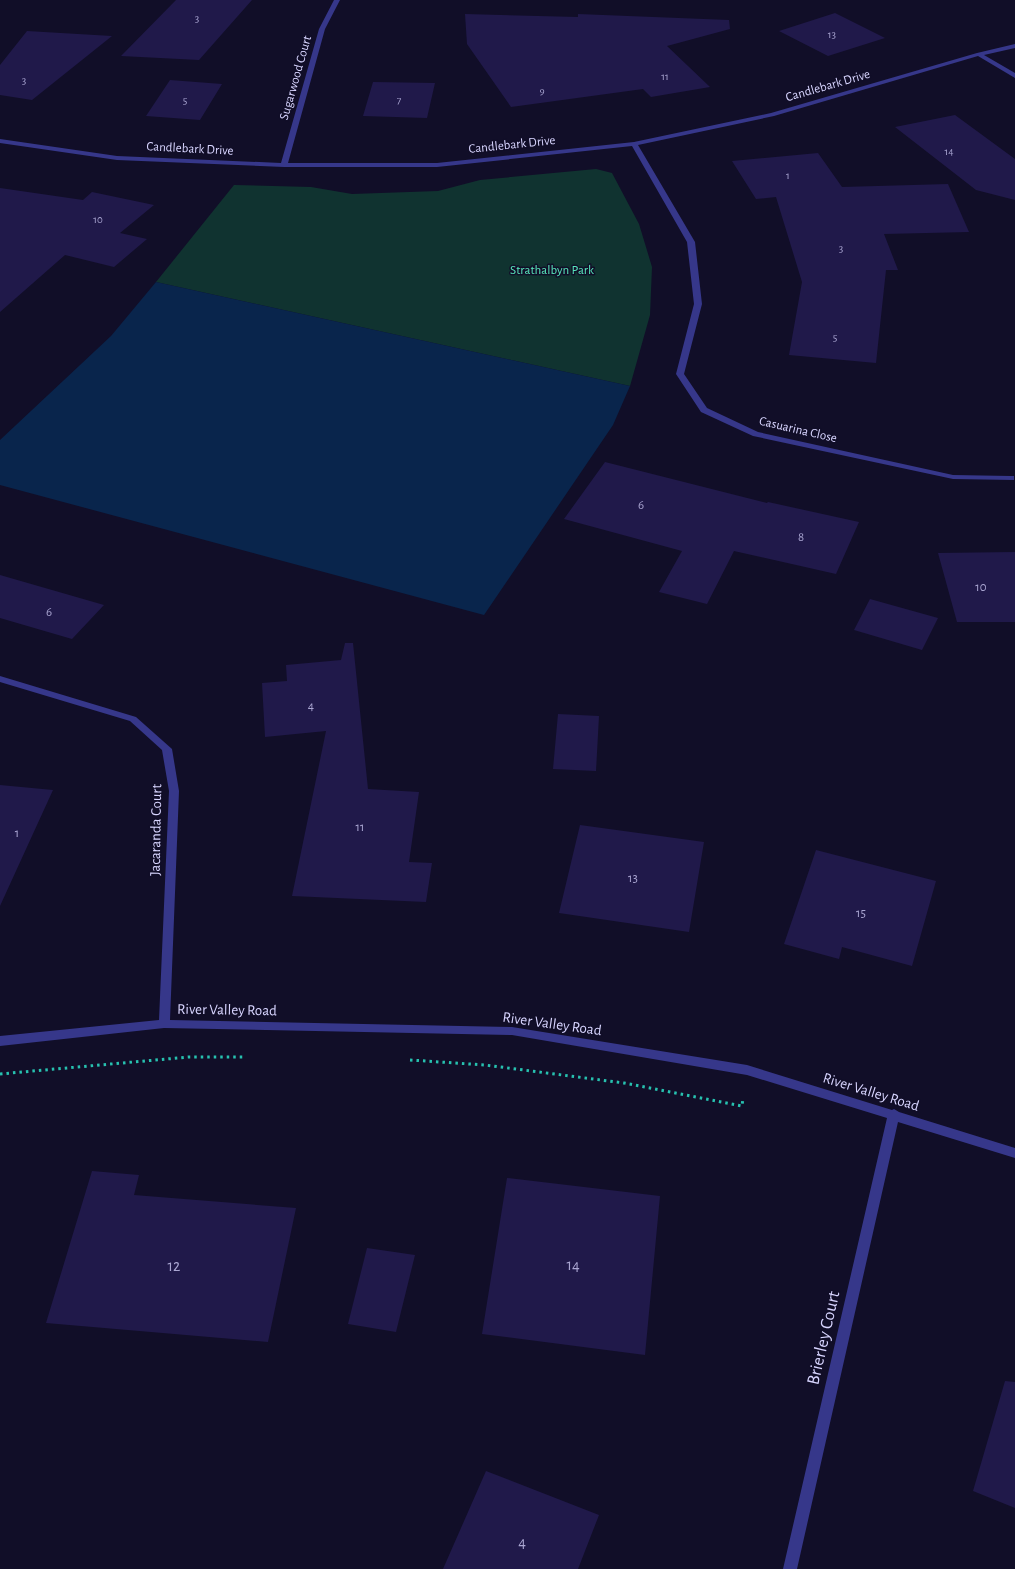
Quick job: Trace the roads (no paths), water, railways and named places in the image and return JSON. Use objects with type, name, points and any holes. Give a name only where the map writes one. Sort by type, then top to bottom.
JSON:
[{"type":"street","name":"Sugarwood Court","points":[[284,165],[322,29],[337,0]]},
{"type":"street","name":"Candlebark Drive","points":[[0,141],[117,158],[284,165],[437,165],[634,144],[772,115],[979,54],[1015,46]]},
{"type":"street","points":[[979,54],[1015,76]]},
{"type":"street","name":"Casuarina Close","points":[[634,144],[691,242],[698,304],[680,374],[704,410],[756,434],[953,477],[1011,478]]},
{"type":"street","name":"Jacaranda Court","points":[[0,680],[133,720],[167,749],[174,791],[164,1024]]},
{"type":"street","name":"River Valley Road","points":[[0,1041],[164,1024],[512,1031],[747,1070],[894,1114],[1015,1153]]},
{"type":"street","name":"Brierley Court","points":[[790,1569],[894,1114]]},
{"type":"water","points":[[156,282],[630,386],[613,425],[484,615],[0,485],[0,440],[111,336]]},
{"type":"park label","name":"Strathalbyn Park","points":[[552,270]]}]
